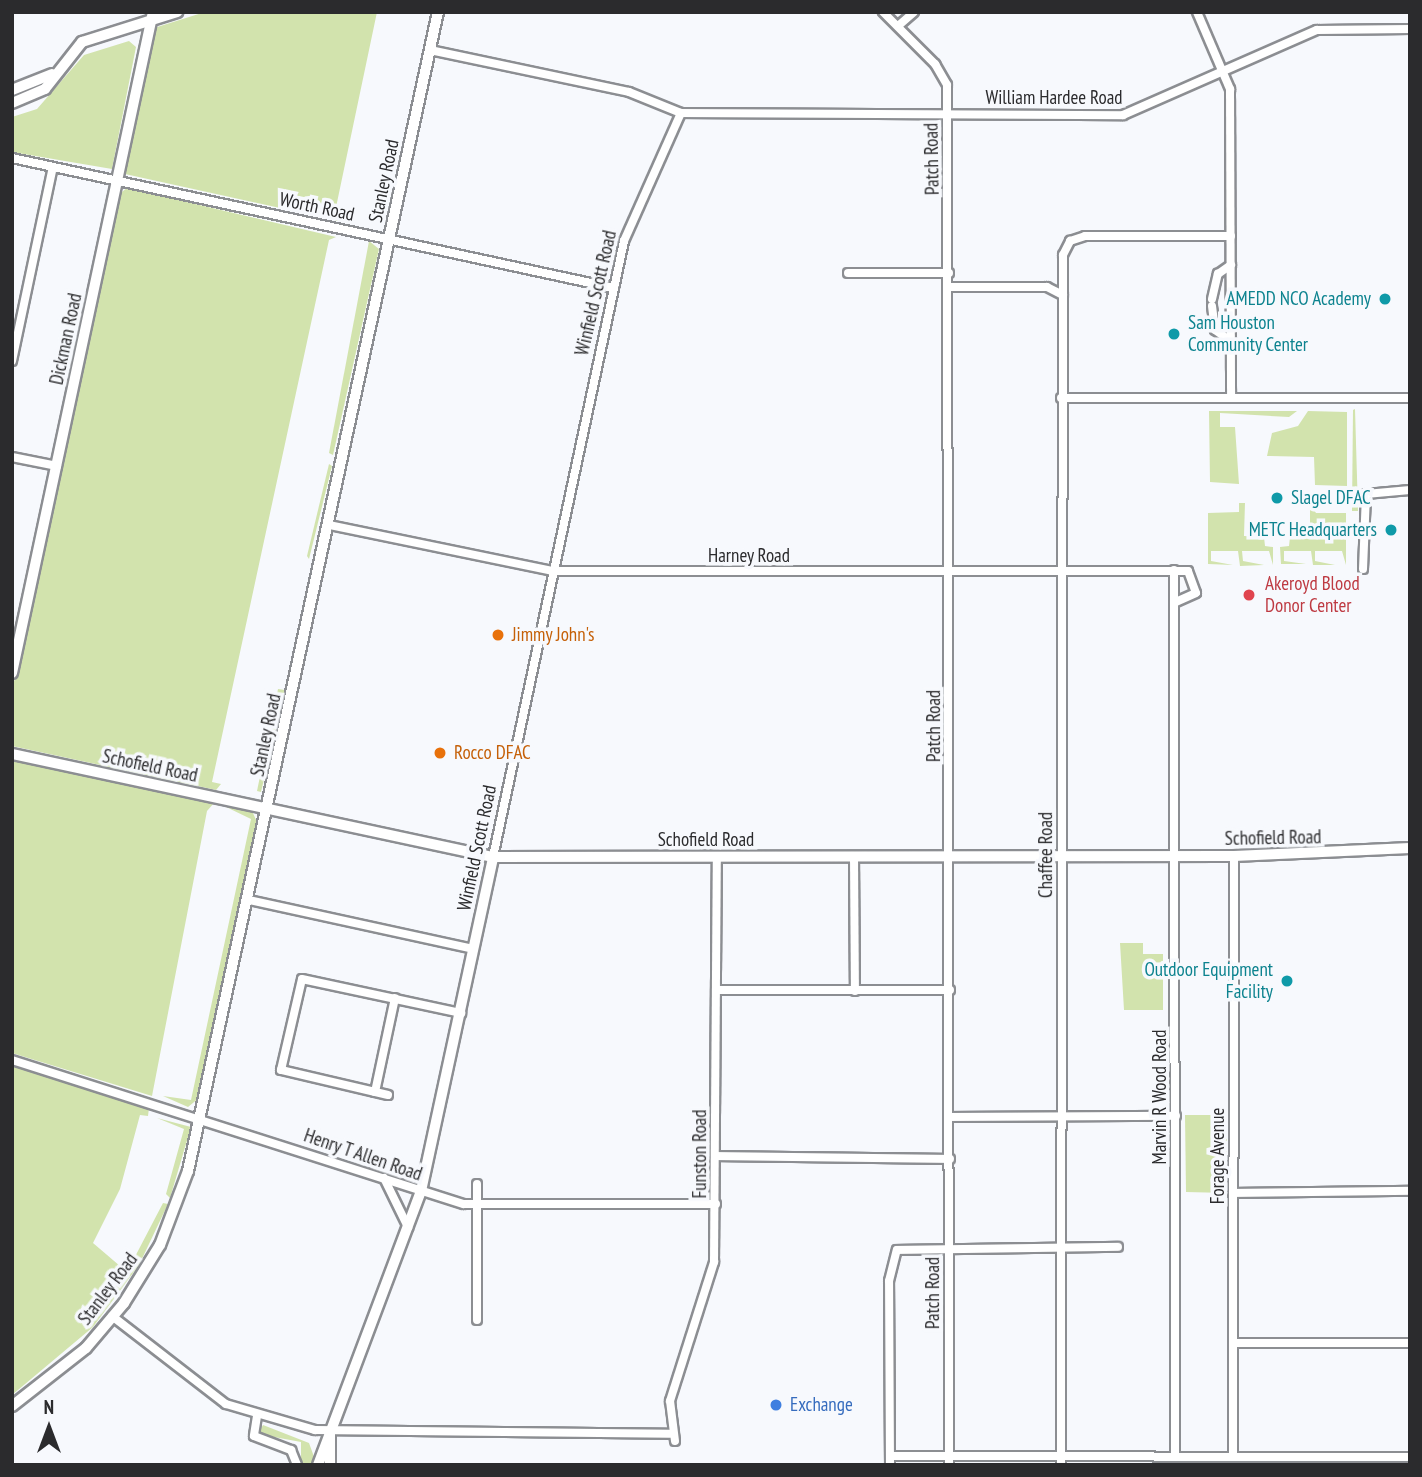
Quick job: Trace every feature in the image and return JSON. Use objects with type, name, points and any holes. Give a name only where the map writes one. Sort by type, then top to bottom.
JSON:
[{"type":"street","points":[[12,103],[39,93],[52,74],[82,42],[152,16],[177,12]]},
{"type":"street","name":"Stanley Road","points":[[12,1406],[86,1348],[112,1316],[160,1245],[202,1118],[438,12]]},
{"type":"street","name":"Patch Road","points":[[883,12],[944,75],[947,114],[950,572],[949,1460]]},
{"type":"street","points":[[898,26],[914,12]]},
{"type":"street","points":[[1197,12],[1230,89],[1231,398]]},
{"type":"street","name":"Dickman Road","points":[[12,673],[152,16]]},
{"type":"street","name":"William Hardee Road","points":[[681,113],[1131,114],[1324,28],[1410,29]]},
{"type":"street","points":[[430,50],[629,92],[681,113]]},
{"type":"street","points":[[12,90],[52,74]]},
{"type":"street","name":"Winfield Scott Road","points":[[330,1465],[330,1431],[421,1191],[614,288],[632,218],[681,113]]},
{"type":"street","name":"Worth Road","points":[[12,158],[614,288]]},
{"type":"street","points":[[12,361],[53,167]]},
{"type":"street","name":"Chaffee Road","points":[[1061,1465],[1061,398],[1066,246],[1085,236],[1231,236]]},
{"type":"street","points":[[1231,265],[1219,274],[1212,302],[1215,330],[1232,342]]},
{"type":"street","points":[[848,273],[949,273]]},
{"type":"street","points":[[949,287],[1047,287],[1063,295]]},
{"type":"street","points":[[1061,398],[1410,398]]},
{"type":"street","points":[[12,457],[57,466]]},
{"type":"street","points":[[1363,569],[1364,498],[1376,490],[1410,490]]},
{"type":"street","name":"Harney Road","points":[[329,525],[554,571],[1174,570]]},
{"type":"street","points":[[1174,570],[1193,574],[1196,585],[1192,598],[1174,603]]},
{"type":"street","name":"Marvin R Wood Road","points":[[1174,570],[1175,1455]]},
{"type":"street","name":"Schofield Road","points":[[12,754],[493,857],[1234,856],[1410,848]]},
{"type":"street","name":"Forage Avenue","points":[[1233,1457],[1234,856]]},
{"type":"street","name":"Funston Road","points":[[330,1431],[673,1438],[675,1381],[712,1278],[716,1204],[717,857]]},
{"type":"street","points":[[854,857],[855,991]]},
{"type":"street","points":[[248,900],[474,949]]},
{"type":"street","points":[[388,1095],[281,1070],[302,979],[461,1013]]},
{"type":"street","points":[[717,990],[950,990]]},
{"type":"street","points":[[375,1092],[395,998]]},
{"type":"street","name":"Henry T Allen Road","points":[[12,1060],[202,1118],[421,1191],[476,1205],[716,1204]]},
{"type":"street","points":[[950,1117],[1176,1116]]},
{"type":"street","points":[[716,1156],[950,1159]]},
{"type":"street","points":[[384,1178],[408,1227]]},
{"type":"street","points":[[477,1184],[477,1320]]},
{"type":"street","points":[[1234,1193],[1410,1191]]},
{"type":"street","points":[[1118,1247],[949,1247],[897,1250],[889,1281],[890,1460],[1061,1455],[1410,1457]]},
{"type":"street","points":[[112,1316],[213,1396],[257,1416],[330,1431],[318,1465]]},
{"type":"street","points":[[1233,1343],[1410,1343]]},
{"type":"street","points":[[257,1416],[254,1436],[291,1450],[297,1465]]},
{"type":"green space","points":[[205,12],[377,12],[335,212],[339,221],[125,174],[154,28]]},
{"type":"green space","points":[[129,41],[136,47],[112,169],[12,152],[12,117],[37,109],[84,55]]},
{"type":"green space","points":[[127,188],[336,237],[329,240],[212,782],[221,784],[216,790],[12,746],[12,691],[118,195]]},
{"type":"green space","points":[[369,241],[379,249],[333,455],[329,453]]},
{"type":"green space","points":[[1355,409],[1358,511],[1352,511],[1353,410]]},
{"type":"green space","points":[[1209,411],[1297,411],[1289,417],[1220,413],[1220,427],[1235,427],[1239,484],[1210,482]]},
{"type":"green space","points":[[1308,411],[1347,412],[1347,486],[1315,485],[1314,457],[1267,456],[1272,433],[1298,426]]},
{"type":"green space","points":[[329,464],[332,466],[309,559],[307,556]]},
{"type":"green space","points":[[1239,503],[1245,503],[1244,536],[1264,537],[1265,546],[1273,547],[1273,565],[1269,551],[1242,551],[1243,561],[1264,565],[1240,566],[1238,551],[1211,551],[1211,561],[1233,565],[1208,564],[1208,513],[1239,512]]},
{"type":"green space","points":[[1310,504],[1316,513],[1346,513],[1346,565],[1342,551],[1315,551],[1315,561],[1335,565],[1313,565],[1311,551],[1284,551],[1284,561],[1306,564],[1281,564],[1280,547],[1289,546],[1290,537],[1310,537]]},
{"type":"green space","points":[[278,689],[285,690],[261,792],[257,791]]},
{"type":"green space","points":[[12,759],[214,803],[207,811],[152,1096],[12,1053]]},
{"type":"green space","points":[[224,806],[252,811],[257,822],[199,1098],[188,1107],[163,1096],[191,1100],[251,819]]},
{"type":"green space","points":[[1120,943],[1143,943],[1143,954],[1163,954],[1163,1010],[1124,1010]]},
{"type":"green space","points":[[12,1066],[149,1108],[148,1116],[140,1115],[120,1189],[93,1243],[127,1272],[163,1203],[168,1204],[139,1265],[93,1327],[12,1395]]},
{"type":"green space","points":[[1185,1115],[1227,1115],[1227,1193],[1186,1192]]},
{"type":"green space","points":[[157,1118],[191,1127],[170,1198],[166,1194],[184,1129]]},
{"type":"green space","points":[[263,1425],[309,1443],[317,1465],[301,1465],[301,1442],[258,1434]]},
{"type":"place","name":"AMEDD NCO Academy","points":[[1385,299]]},
{"type":"place","name":"Sam Houston Community Center","points":[[1174,334]]},
{"type":"place","name":"Slagel DFAC","points":[[1277,498]]},
{"type":"place","name":"METC Headquarters","points":[[1391,530]]},
{"type":"place","name":"Akeroyd Blood Donor Center","points":[[1249,595]]},
{"type":"place","name":"Jimmy John's","points":[[498,635]]},
{"type":"place","name":"Rocco DFAC","points":[[440,753]]},
{"type":"place","name":"Outdoor Equipment Facility","points":[[1287,981]]},
{"type":"place","name":"Exchange","points":[[776,1405]]}]
